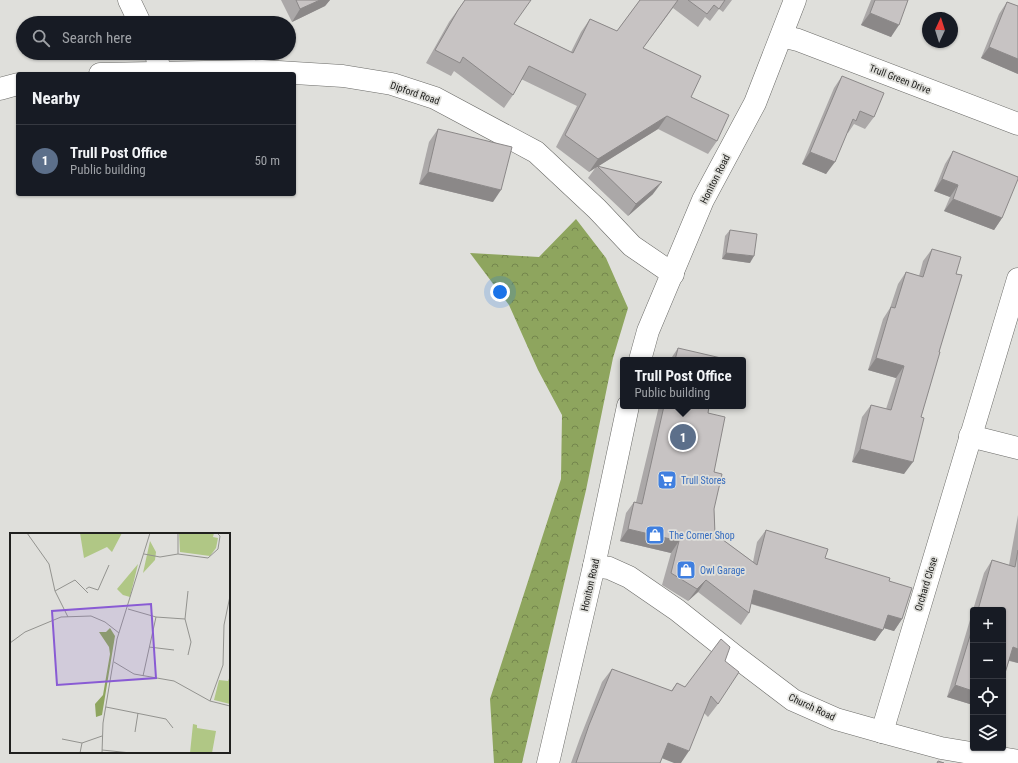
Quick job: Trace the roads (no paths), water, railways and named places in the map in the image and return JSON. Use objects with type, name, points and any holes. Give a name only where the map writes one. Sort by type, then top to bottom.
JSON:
[{"type":"street","points":[[128,0],[136,16]]},
{"type":"street","name":"Honiton Road","points":[[641,357],[648,331],[703,200],[755,103],[795,0]]},
{"type":"street","name":"Trull Green Drive","points":[[782,36],[798,40],[1018,124]]},
{"type":"street","name":"Dipford Road","points":[[111,72],[158,63],[278,72]]},
{"type":"street","name":"Dipford Road","points":[[296,73],[343,76],[392,84],[435,98],[536,152],[597,209],[632,246],[673,274]]},
{"type":"street","points":[[0,89],[16,85]]},
{"type":"street","name":"Orchard Close","points":[[882,732],[1018,279]]},
{"type":"street","name":"Honiton Road","points":[[548,763],[594,566],[627,409]]},
{"type":"street","points":[[970,436],[1018,448]]},
{"type":"street","name":"Church Road","points":[[594,566],[609,568],[629,577],[677,610],[793,700],[836,719],[941,748],[1018,761]]},
{"type":"place","name":"Trull Post Office","points":[[683,437]]},
{"type":"place","name":"Trull Stores","points":[[667,480]]},
{"type":"place","name":"The Corner Shop","points":[[655,535]]},
{"type":"place","name":"Owl Garage","points":[[686,570]]}]
